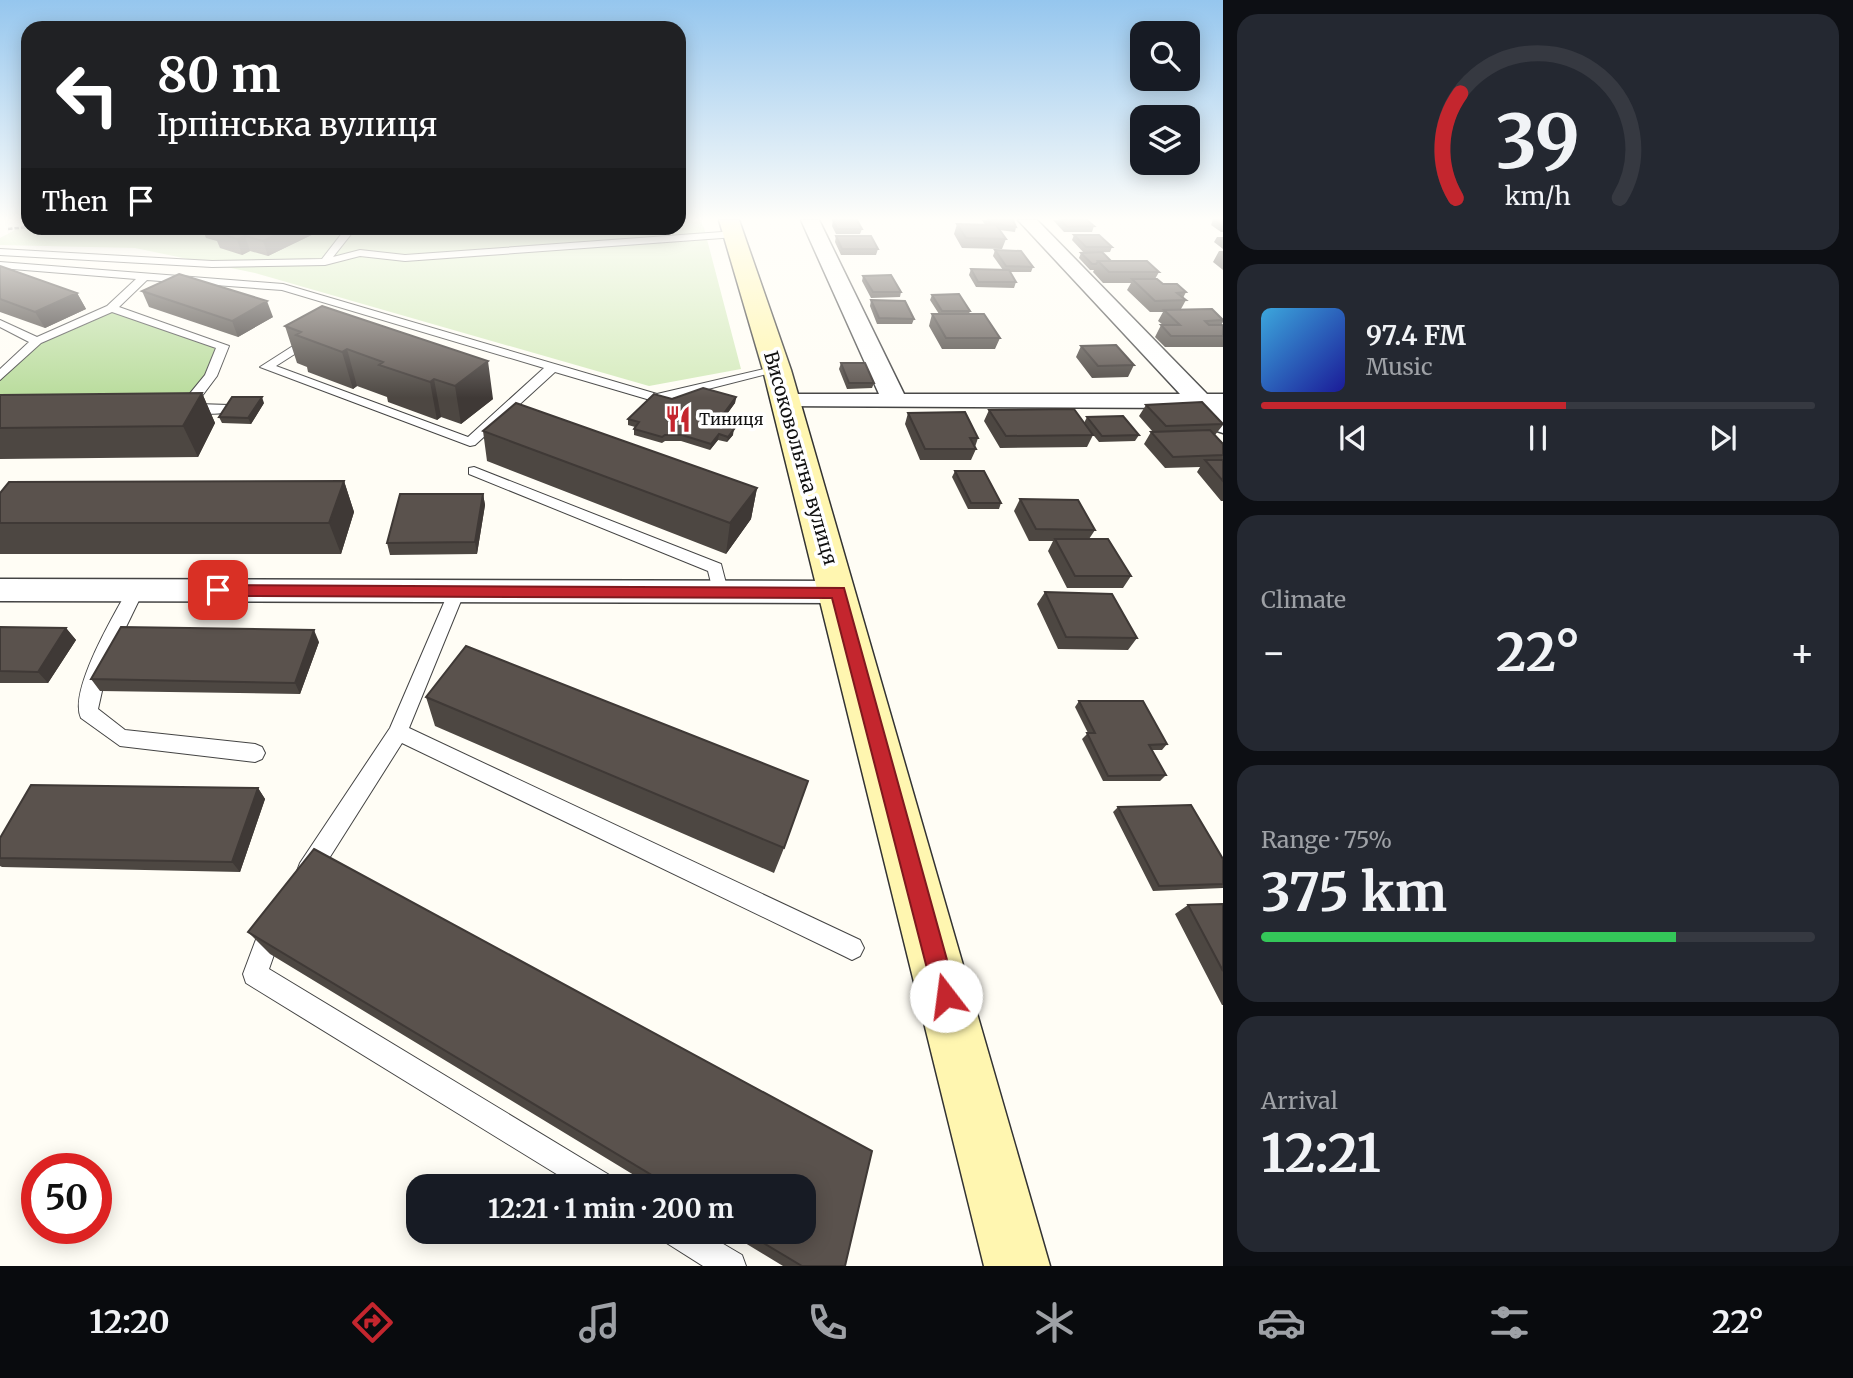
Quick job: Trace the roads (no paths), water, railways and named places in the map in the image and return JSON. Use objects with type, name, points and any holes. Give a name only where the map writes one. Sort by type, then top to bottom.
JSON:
[{"type":"main road","name":"Високовольтна вулиця","points":[[749,279],[838,592],[1017,1266]]},
{"type":"street","points":[[838,279],[895,401]]},
{"type":"street","points":[[1087,279],[1211,401],[1223,425]]},
{"type":"street","points":[[785,401],[1211,401]]},
{"type":"street","points":[[0,590],[838,592]]},
{"type":"lane","points":[[0,376],[37,341],[111,308],[142,279]]},
{"type":"lane","points":[[193,279],[283,287],[352,314],[657,398],[777,370]]},
{"type":"lane","points":[[111,308],[223,346],[211,376],[179,408],[230,409]]},
{"type":"lane","points":[[0,323],[37,341]]},
{"type":"lane","points":[[324,331],[266,366],[470,442],[552,368]]},
{"type":"lane","points":[[474,471],[715,568],[720,592]]},
{"type":"lane","points":[[136,590],[111,635],[90,684],[88,712],[120,738],[255,753]]},
{"type":"lane","points":[[457,591],[398,732],[271,927],[255,974],[581,1174]]},
{"type":"lane","points":[[398,732],[852,948]]},
{"type":"lane","points":[[694,1244],[730,1266]]},
{"type":"place","name":"Тиниця","points":[[678,419]]}]
